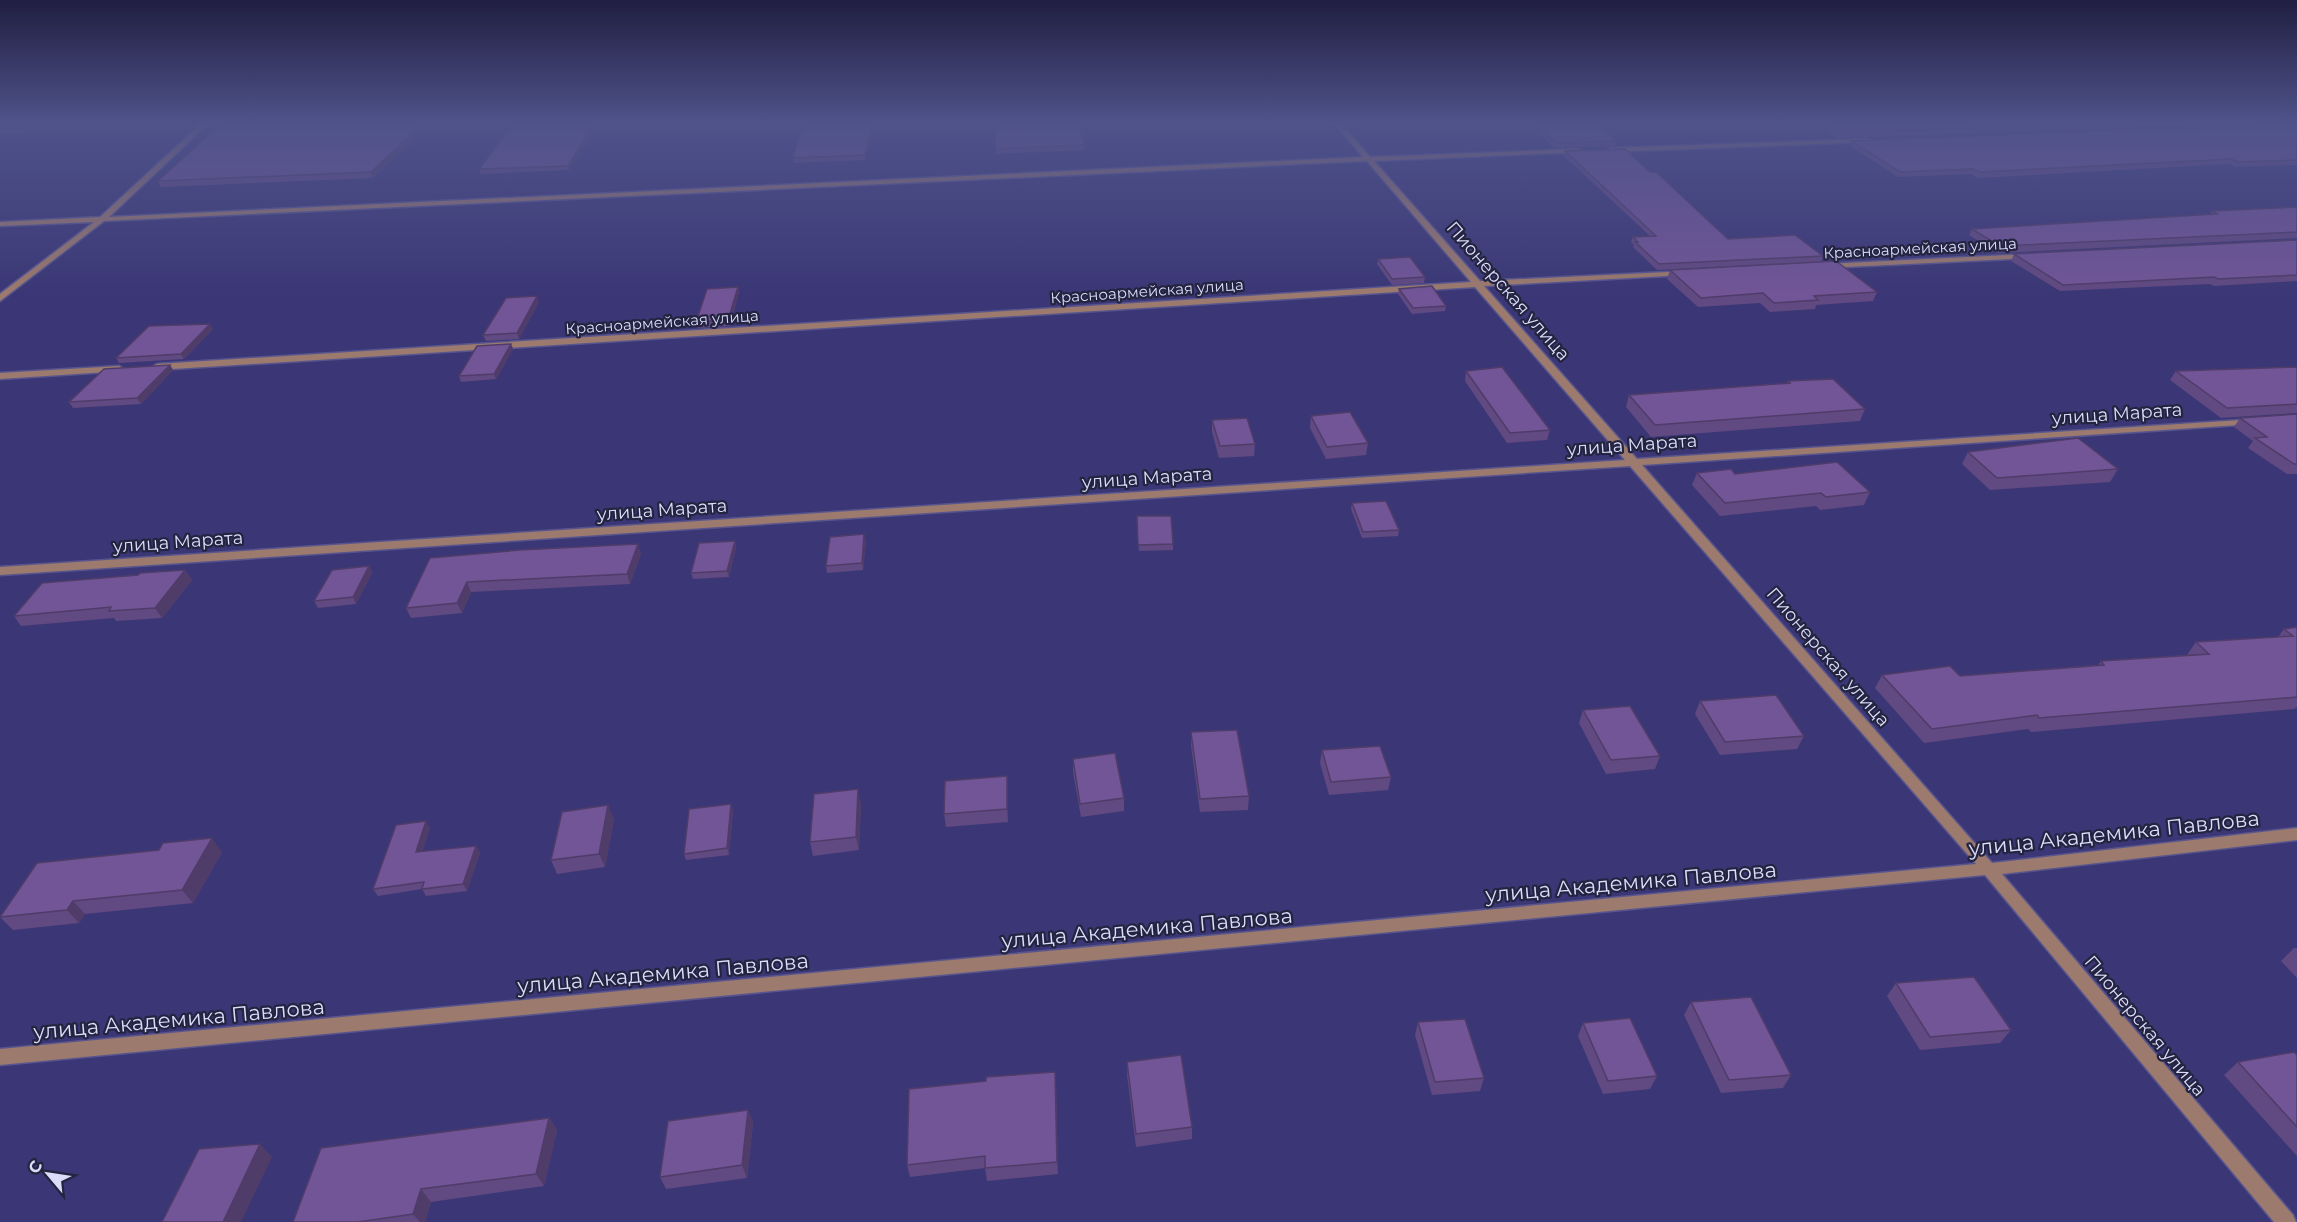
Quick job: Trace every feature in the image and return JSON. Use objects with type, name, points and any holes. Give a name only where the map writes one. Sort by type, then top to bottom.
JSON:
[{"type":"street","points":[[0,298],[101,220],[145,179]]},
{"type":"street","points":[[0,224],[953,179]]},
{"type":"street","name":"Пионерская улица","points":[[1386,179],[1989,869],[2286,1222]]},
{"type":"street","name":"Красноармейская улица","points":[[1810,267],[2036,255]]},
{"type":"street","name":"Красноармейская улица","points":[[142,368],[1478,284],[1692,273]]},
{"type":"street","points":[[0,376],[130,369]]},
{"type":"street","name":"улица Марата","points":[[0,571],[2261,421]]},
{"type":"street","name":"улица Академика Павлова","points":[[0,1057],[1989,869],[2297,834]]},
{"type":"building","points":[[160,179],[205,179],[158,181]]},
{"type":"building","points":[[1595,179],[1664,179],[1728,239],[1795,235],[1823,256],[1659,264],[1635,242],[1638,242],[1633,237],[1656,236]]},
{"type":"building","points":[[2297,207],[2297,232],[2000,246],[1972,229],[2217,214],[2212,211]]},
{"type":"building","points":[[2297,240],[2297,275],[2218,279],[2214,277],[2063,285],[2014,254]]},
{"type":"building","points":[[1410,257],[1425,277],[1392,279],[1378,259]]},
{"type":"building","points":[[1836,261],[1877,292],[1814,296],[1818,300],[1774,303],[1763,293],[1701,298],[1670,270]]},
{"type":"building","points":[[1432,286],[1446,306],[1413,308],[1399,289]]},
{"type":"building","points":[[738,287],[728,320],[696,322],[707,289]]},
{"type":"building","points":[[537,296],[517,333],[483,335],[506,298]]},
{"type":"building","points":[[210,324],[181,354],[116,358],[149,326]]},
{"type":"building","points":[[511,344],[494,374],[459,376],[477,346]]},
{"type":"building","points":[[170,365],[137,398],[69,402],[104,369]]},
{"type":"building","points":[[1502,367],[1550,430],[1510,433],[1466,371]]},
{"type":"building","points":[[2297,367],[2297,404],[2227,408],[2176,371]]},
{"type":"building","points":[[1833,379],[1865,409],[1655,425],[1629,395],[1790,383],[1788,381]]},
{"type":"building","points":[[1350,412],[1368,443],[1327,447],[1311,416]]},
{"type":"building","points":[[2297,414],[2297,464],[2255,438],[2267,437],[2240,418]]},
{"type":"building","points":[[1247,418],[1255,444],[1220,446],[1212,420]]},
{"type":"building","points":[[2078,438],[2118,469],[1997,478],[1968,452]]},
{"type":"building","points":[[1837,462],[1870,492],[1826,497],[1821,493],[1725,503],[1697,473],[1731,469],[1735,474]]},
{"type":"building","points":[[1386,501],[1399,530],[1363,532],[1352,503]]},
{"type":"building","points":[[1137,516],[1171,516],[1173,544],[1138,545]]},
{"type":"building","points":[[864,534],[862,563],[826,566],[830,537]]},
{"type":"building","points":[[735,541],[727,571],[691,573],[699,543]]},
{"type":"building","points":[[638,544],[627,574],[467,582],[457,603],[406,608],[430,558],[520,550]]},
{"type":"building","points":[[369,566],[353,597],[314,601],[332,570]]},
{"type":"building","points":[[185,570],[155,608],[109,611],[111,607],[14,616],[42,583]]},
{"type":"building","points":[[2297,627],[2297,697],[2039,718],[2037,715],[1932,729],[1882,675],[1950,666],[1960,676],[2104,665],[2101,661],[2209,654],[2196,642],[2293,636],[2284,629]]},
{"type":"building","points":[[1776,695],[1804,736],[1725,742],[1700,701]]},
{"type":"building","points":[[1630,706],[1660,756],[1611,760],[1583,710]]},
{"type":"building","points":[[1237,730],[1249,796],[1200,799],[1191,732]]},
{"type":"building","points":[[1380,746],[1391,777],[1331,782],[1322,750]]},
{"type":"building","points":[[1115,753],[1124,798],[1080,804],[1073,759]]},
{"type":"building","points":[[1007,776],[1007,809],[944,814],[945,781]]},
{"type":"building","points":[[858,789],[856,837],[810,842],[814,794]]},
{"type":"building","points":[[731,804],[727,848],[684,854],[689,809]]},
{"type":"building","points":[[608,805],[599,854],[551,860],[562,812]]},
{"type":"building","points":[[426,821],[416,852],[476,846],[463,884],[422,889],[424,882],[373,889],[396,825]]},
{"type":"building","points":[[212,838],[182,890],[73,901],[67,910],[0,917],[37,863],[159,850],[163,843]]},
{"type":"building","points":[[1974,977],[2011,1030],[1930,1037],[1896,983]]},
{"type":"building","points":[[1751,997],[1791,1075],[1729,1080],[1691,1002]]},
{"type":"building","points":[[1630,1018],[1657,1076],[1608,1081],[1583,1023]]},
{"type":"building","points":[[1465,1019],[1484,1078],[1435,1082],[1418,1022]]},
{"type":"building","points":[[2294,1052],[2297,1055],[2297,1127],[2238,1062]]},
{"type":"building","points":[[1181,1055],[1192,1127],[1136,1134],[1127,1062]]},
{"type":"building","points":[[1055,1072],[1057,1162],[985,1168],[985,1156],[907,1165],[909,1089],[986,1081],[986,1077]]},
{"type":"building","points":[[748,1110],[742,1165],[660,1177],[668,1121]]},
{"type":"building","points":[[549,1118],[536,1174],[421,1189],[413,1214],[358,1222],[293,1222],[321,1148]]},
{"type":"building","points":[[260,1144],[223,1222],[162,1222],[199,1149]]}]
